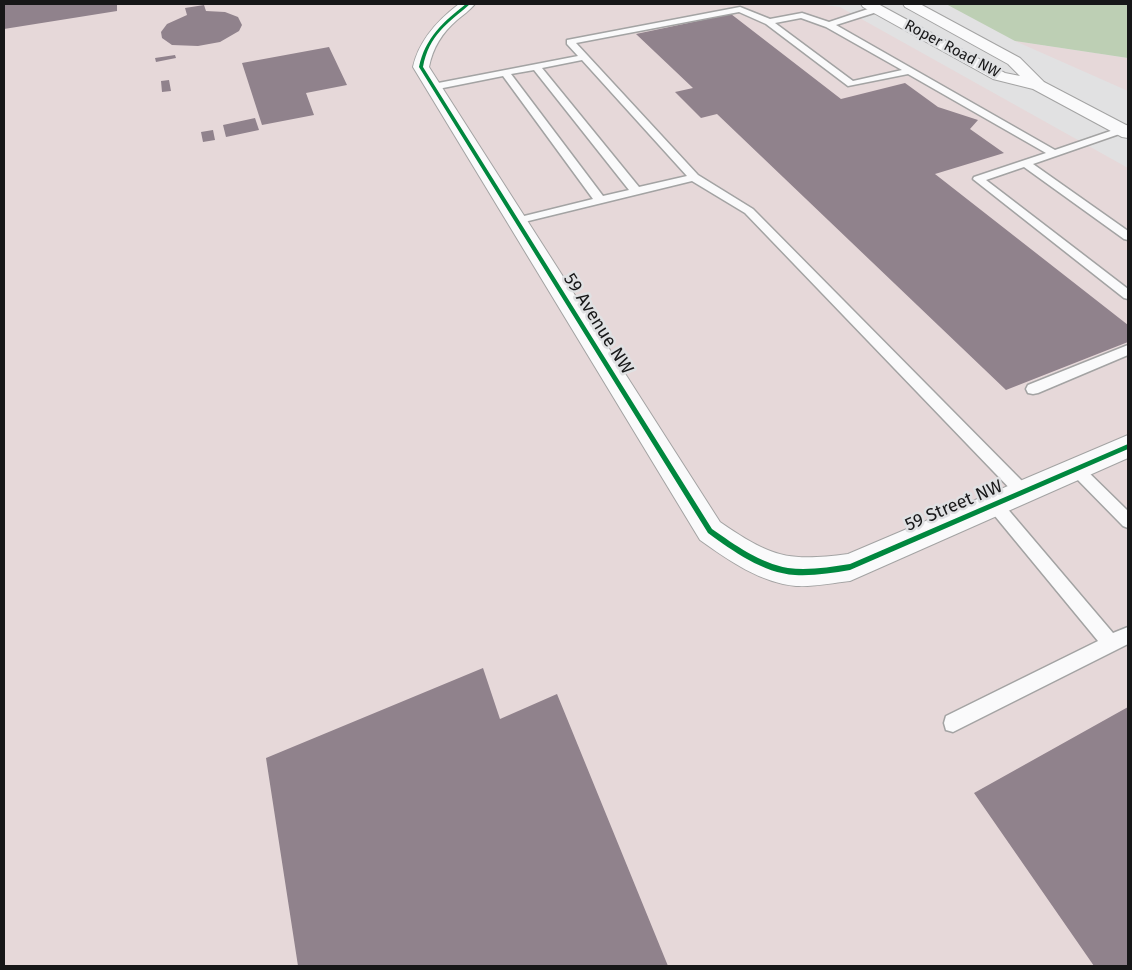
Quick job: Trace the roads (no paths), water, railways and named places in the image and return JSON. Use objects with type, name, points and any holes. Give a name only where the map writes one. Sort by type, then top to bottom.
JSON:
[{"type":"street","name":"59 Avenue NW","points":[[468,4],[441,27],[432,38],[422,56],[421,67],[710,531],[732,548],[787,571]]},
{"type":"street","name":"Roper Road NW","points":[[910,4],[1014,61],[1039,86]]},
{"type":"street","name":"Roper Road NW","points":[[873,6],[999,76],[1039,86],[1127,131]]},
{"type":"street","name":"59 Street NW","points":[[787,571],[818,572],[850,567],[1128,446]]},
{"type":"lane","points":[[829,24],[873,6]]},
{"type":"lane","points":[[910,71],[851,84],[769,22],[740,9],[570,42],[694,177],[749,210],[1023,492]]},
{"type":"lane","points":[[769,22],[802,15],[829,24],[1055,154]]},
{"type":"lane","points":[[433,87],[583,57]]},
{"type":"lane","points":[[536,66],[636,191]]},
{"type":"lane","points":[[505,73],[600,200]]},
{"type":"lane","points":[[1127,131],[978,179],[1128,295]]},
{"type":"lane","points":[[1026,164],[1128,236]]},
{"type":"lane","points":[[516,221],[694,177]]},
{"type":"lane","points":[[1033,390],[1128,350]]},
{"type":"lane","points":[[1076,469],[1128,521]]},
{"type":"lane","points":[[995,505],[1111,644]]},
{"type":"lane","points":[[953,723],[1128,635]]}]
